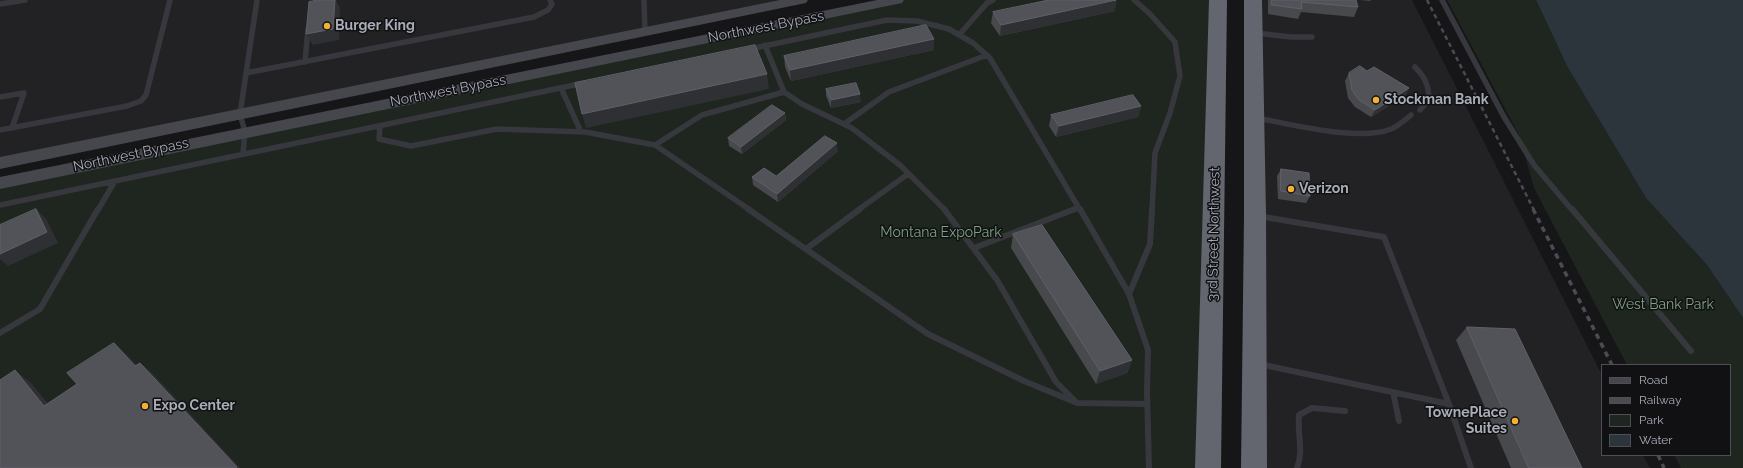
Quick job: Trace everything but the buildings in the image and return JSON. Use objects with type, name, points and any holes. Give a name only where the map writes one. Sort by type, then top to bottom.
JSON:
[{"type":"highway","name":"3rd Street Northwest","points":[[1208,468],[1218,0]]},
{"type":"highway","points":[[1253,0],[1255,215],[1254,468]]},
{"type":"main road","name":"Northwest Bypass","points":[[0,163],[801,0]]},
{"type":"main road","name":"Northwest Bypass","points":[[0,183],[897,0]]},
{"type":"lane","points":[[0,4],[25,0]]},
{"type":"lane","points":[[0,130],[128,106],[141,101],[146,95],[170,0]]},
{"type":"lane","points":[[243,154],[245,132],[240,114],[257,0]]},
{"type":"lane","points":[[246,73],[540,15],[548,10],[552,4],[550,0]]},
{"type":"lane","points":[[644,0],[645,32]]},
{"type":"lane","points":[[959,35],[986,3],[993,0]]},
{"type":"lane","points":[[1128,294],[1150,244],[1155,153],[1170,112],[1180,76],[1175,42],[1150,14],[1134,0]]},
{"type":"lane","points":[[1442,0],[1504,117],[1534,165],[1691,351]]},
{"type":"lane","points":[[742,50],[887,20],[918,21],[949,29],[973,43],[987,55],[1004,80],[1128,294],[1148,350],[1147,404],[1149,468]]},
{"type":"lane","points":[[305,62],[309,22]]},
{"type":"lane","points":[[1253,33],[1291,37],[1312,37]]},
{"type":"lane","points":[[765,45],[784,92],[802,104],[852,128],[908,174],[950,216],[997,280],[1056,382],[1077,402]]},
{"type":"lane","points":[[844,124],[889,92],[987,55]]},
{"type":"lane","points":[[1415,67],[1424,75],[1429,88],[1429,100],[1420,110]]},
{"type":"lane","points":[[0,205],[591,82]]},
{"type":"lane","points":[[561,88],[581,132]]},
{"type":"lane","points":[[655,145],[702,115],[784,92]]},
{"type":"lane","points":[[0,97],[24,93],[12,128]]},
{"type":"lane","points":[[1254,117],[1354,134],[1374,133],[1390,129],[1411,115]]},
{"type":"lane","points":[[380,126],[379,139],[411,146],[497,129],[581,132],[655,145],[928,334],[1024,381],[1077,402],[1147,404]]},
{"type":"lane","points":[[806,249],[908,174]]},
{"type":"lane","points":[[0,333],[40,309],[115,181]]},
{"type":"lane","points":[[974,248],[1079,208]]},
{"type":"lane","points":[[1255,215],[1384,237],[1449,404],[1471,468]]},
{"type":"lane","points":[[1255,363],[1449,404]]},
{"type":"lane","points":[[1393,392],[1399,420]]},
{"type":"lane","points":[[1296,468],[1301,458],[1298,424],[1299,415],[1312,408],[1345,411]]},
{"type":"shaded area","points":[[0,0],[801,0],[0,164]]},
{"type":"shaded area","points":[[1253,0],[1412,0],[1601,373],[1601,456],[1644,456],[1650,468],[1254,468]]},
{"type":"green space","name":"Montana ExpoPark","points":[[897,0],[1217,0],[1208,468],[0,468],[0,183]]},
{"type":"green space","name":"West Bank Park","points":[[1447,0],[1536,0],[1568,68],[1646,198],[1707,265],[1743,318],[1743,468],[1681,468],[1675,456],[1731,456],[1731,364],[1626,364],[1534,188],[1519,135]]},
{"type":"water","points":[[1536,0],[1743,0],[1743,318],[1707,265],[1646,198],[1568,68]]},
{"type":"railway","points":[[1427,0],[1534,210]]},
{"type":"railway","points":[[1533,209],[1611,364]]},
{"type":"railway","points":[[1658,456],[1664,468]]},
{"type":"place","name":"Burger King","points":[[327,26]]},
{"type":"place","name":"Stockman Bank","points":[[1376,100]]},
{"type":"place","name":"Verizon","points":[[1291,189]]},
{"type":"place","name":"Expo Center","points":[[145,406]]},
{"type":"place","name":"TownePlace Suites","points":[[1515,421]]}]
